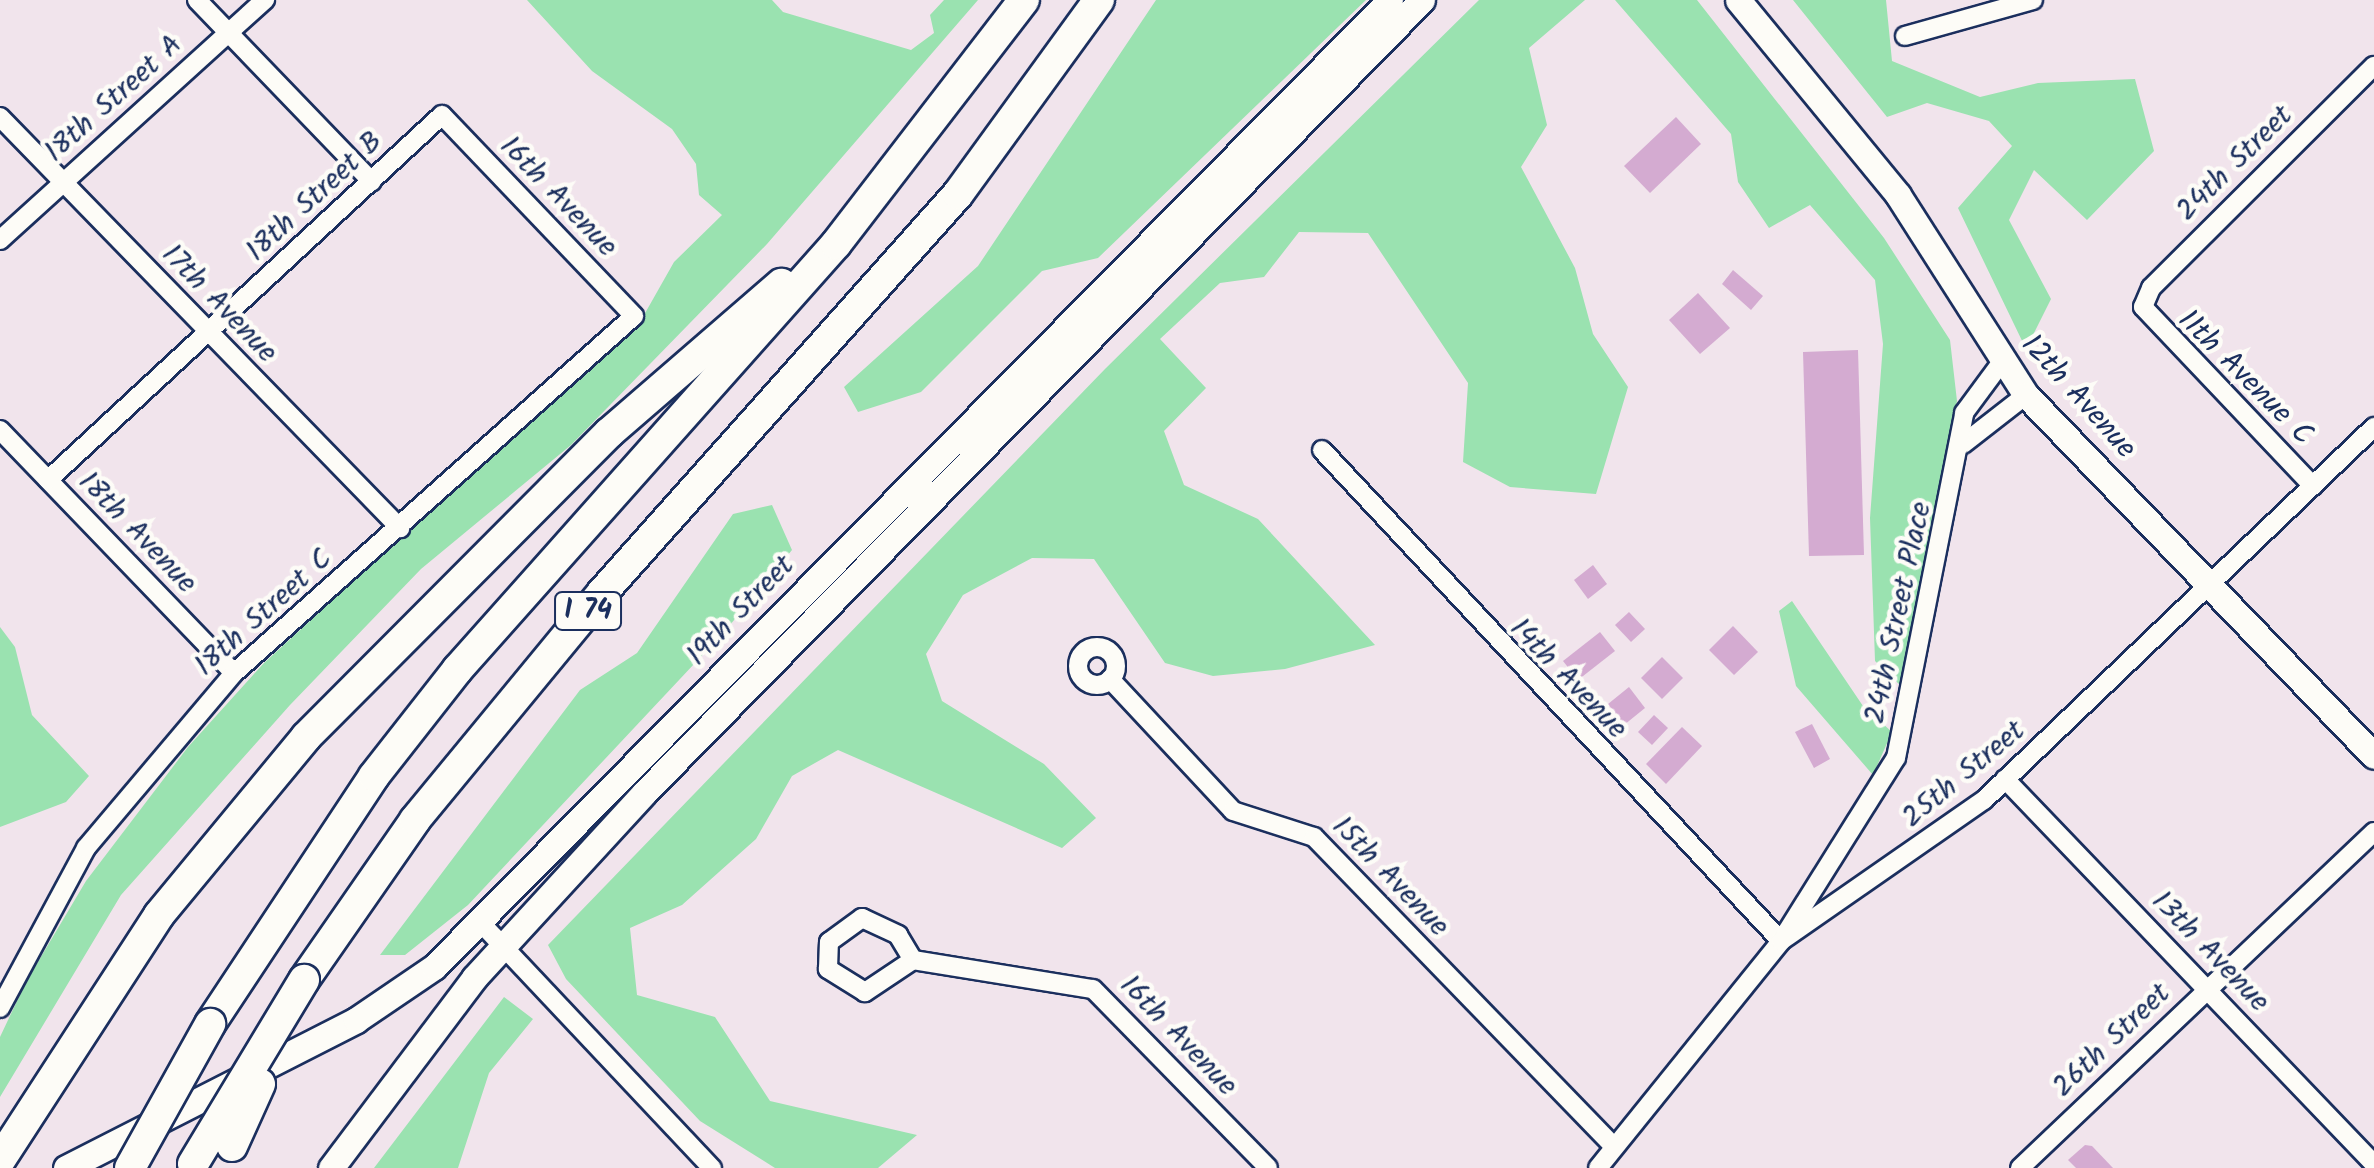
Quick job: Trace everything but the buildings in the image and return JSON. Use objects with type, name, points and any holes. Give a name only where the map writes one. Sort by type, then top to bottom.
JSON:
[{"type":"highway","name":"I 74","points":[[130,1168],[210,1024],[374,776],[457,670],[836,244],[1024,0]]},
{"type":"highway","name":"I 74","points":[[209,1161],[304,980],[415,820],[602,594],[958,194],[1099,0]]},
{"type":"highway","points":[[0,1160],[160,915],[306,737],[622,421],[727,324],[836,244]]},
{"type":"highway","points":[[209,1161],[304,980]]},
{"type":"main road","name":"19th Street","points":[[66,1168],[356,1020],[481,923],[1390,0]]},
{"type":"main road","name":"19th Street","points":[[332,1168],[501,948],[824,603],[1422,0]]},
{"type":"main road","name":"12th Avenue","points":[[1738,0],[1906,206],[2001,363],[2026,394],[2374,756]]},
{"type":"street","points":[[198,0],[372,182]]},
{"type":"street","name":"18th Street A","points":[[0,240],[265,0]]},
{"type":"street","points":[[1905,36],[2033,0]]},
{"type":"street","name":"24th Street","points":[[2143,306],[2151,288],[2374,66]]},
{"type":"street","name":"18th Street B","points":[[48,480],[442,116]]},
{"type":"street","name":"16th Avenue","points":[[442,116],[634,316]]},
{"type":"street","name":"17th Avenue","points":[[0,117],[400,528]]},
{"type":"street","name":"11th Avenue C","points":[[2143,306],[2314,486]]},
{"type":"street","name":"18th Street C","points":[[0,1008],[86,848],[234,673],[634,316]]},
{"type":"street","name":"24th Street Place","points":[[1781,941],[1896,758],[1971,398],[2001,363]]},
{"type":"street","points":[[1963,444],[2026,394]]},
{"type":"street","name":"25th Street","points":[[1598,1168],[1781,941],[2005,779],[2211,589],[2374,426]]},
{"type":"street","name":"18th Avenue","points":[[0,430],[234,673]]},
{"type":"street","name":"14th Avenue","points":[[1322,450],[1781,941]]},
{"type":"street","name":"15th Avenue","points":[[1110,679],[1233,811],[1314,837],[1614,1147]]},
{"type":"street","name":"13th Avenue","points":[[2005,779],[2374,1164]]},
{"type":"street","name":"26th Street","points":[[2020,1168],[2374,832]]},
{"type":"street","points":[[872,920],[898,934],[913,960],[878,990],[855,991],[828,970],[829,942],[840,927],[872,920]]},
{"type":"street","points":[[481,923],[712,1168]]},
{"type":"street","name":"16th Avenue","points":[[913,960],[1093,989],[1268,1168]]},
{"type":"green space","points":[[527,0],[772,0],[783,12],[911,50],[934,33],[930,15],[944,0],[978,0],[767,244],[571,445],[421,569],[290,705],[121,895],[0,1097],[0,1037],[26,982],[86,881],[188,747],[264,663],[644,315],[674,262],[722,215],[699,195],[696,164],[672,129],[592,71]]},
{"type":"green space","points":[[1156,0],[1366,0],[1098,258],[1042,271],[921,392],[858,412],[844,387],[978,266]]},
{"type":"green space","points":[[1479,0],[1585,0],[1529,48],[1547,125],[1521,167],[1575,268],[1593,334],[1628,387],[1596,494],[1510,487],[1463,462],[1468,383],[1368,233],[1299,232],[1264,277],[1220,283],[1160,339],[1206,388],[1164,431],[1184,485],[1258,519],[1375,645],[1285,669],[1213,676],[1165,663],[1094,559],[1032,558],[963,595],[926,654],[942,701],[1044,764],[1096,818],[1062,848],[838,750],[792,776],[756,839],[682,905],[630,928],[637,995],[715,1017],[770,1101],[917,1135],[878,1168],[775,1168],[700,1121],[566,979],[548,945],[1105,369]]},
{"type":"green space","points":[[1615,0],[1697,0],[1884,238],[1950,340],[1957,401],[1901,686],[1875,661],[1870,518],[1883,344],[1875,280],[1810,205],[1769,228],[1738,182],[1731,134]]},
{"type":"green space","points":[[1793,0],[1886,0],[1892,61],[1980,97],[2038,83],[2135,79],[2154,151],[2087,220],[2034,170],[2009,220],[2051,299],[2026,349],[1958,208],[2012,146],[1989,121],[1927,103],[1887,117]]},
{"type":"green space","points":[[772,505],[792,550],[725,631],[468,905],[405,955],[380,955],[580,690],[637,653],[733,514]]},
{"type":"green space","points":[[1792,601],[1863,706],[1892,732],[1873,775],[1796,686],[1779,611]]},
{"type":"green space","points":[[0,627],[15,647],[32,715],[89,776],[66,802],[0,827]]},
{"type":"green space","points":[[504,997],[533,1019],[489,1073],[458,1168],[374,1168]]}]
